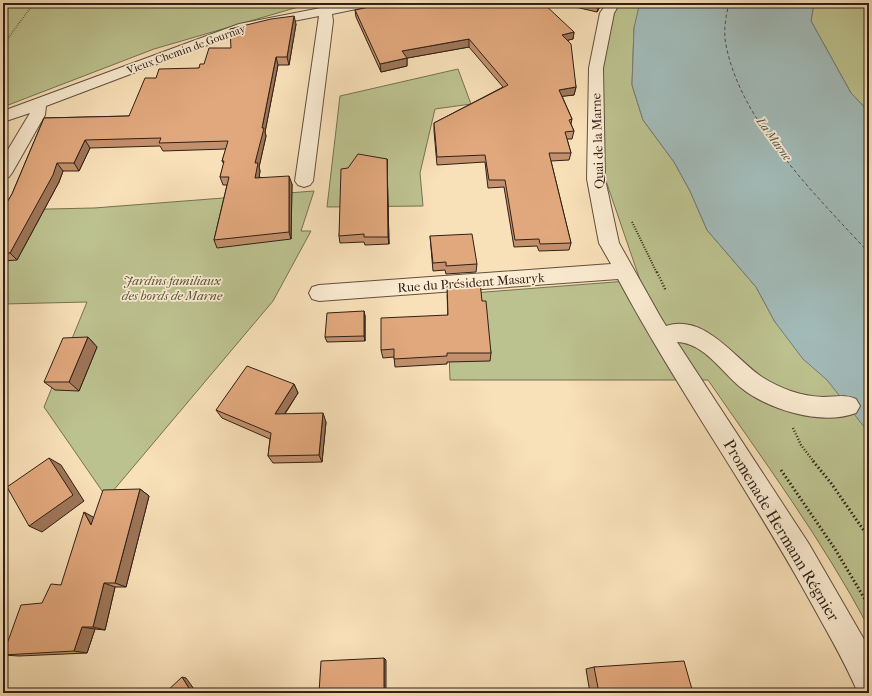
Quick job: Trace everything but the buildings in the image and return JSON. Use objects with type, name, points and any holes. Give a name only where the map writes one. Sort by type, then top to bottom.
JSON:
[{"type":"street","name":"Vieux Chemin de Gournay","points":[[3,117],[244,27],[366,3]]},
{"type":"street","name":"Quai de la Marne","points":[[614,3],[607,13],[596,68],[596,179],[609,243],[662,337],[690,380]]},
{"type":"street","points":[[304,181],[326,21],[325,12]]},
{"type":"street","points":[[3,172],[37,115],[39,104]]},
{"type":"street","name":"Rue du Président Masaryk","points":[[319,294],[624,271]]},
{"type":"street","points":[[662,337],[673,333],[687,334],[703,341],[749,380],[776,396],[802,405],[825,409],[848,406]]},
{"type":"street","name":"Promenade Hermann Régnier","points":[[690,380],[799,554],[859,660],[869,683]]},
{"type":"path","points":[[3,44],[34,3]]},
{"type":"path","points":[[630,218],[667,293]]},
{"type":"path","points":[[776,396],[788,414],[801,444],[831,483],[869,538]]},
{"type":"green space","points":[[3,3],[312,3],[154,49],[3,107]]},
{"type":"green space","points":[[615,3],[642,3],[634,28],[632,85],[643,120],[674,162],[690,191],[707,230],[756,287],[775,322],[869,406],[869,628],[813,533],[708,380],[450,380],[447,295],[640,280],[605,178],[595,127],[596,68]]},
{"type":"green space","points":[[814,3],[869,3],[869,112],[851,93],[811,21]]},
{"type":"green space","points":[[458,69],[471,104],[435,109],[420,173],[423,206],[327,207],[340,96]]},
{"type":"green space","name":"Jardins familiaux des bords de Marne","points":[[314,191],[301,231],[311,231],[273,301],[107,498],[44,407],[87,302],[3,304],[3,210],[94,208]]},
{"type":"water","name":"La Marne","points":[[642,3],[814,3],[811,21],[851,93],[869,112],[869,433],[827,380],[803,359],[775,322],[756,287],[707,230],[690,191],[674,162],[643,120],[632,85],[634,28],[639,6]]},
{"type":"ferry route","points":[[729,3],[726,18],[725,40],[734,74],[747,102],[764,130],[805,183],[869,253]]}]
